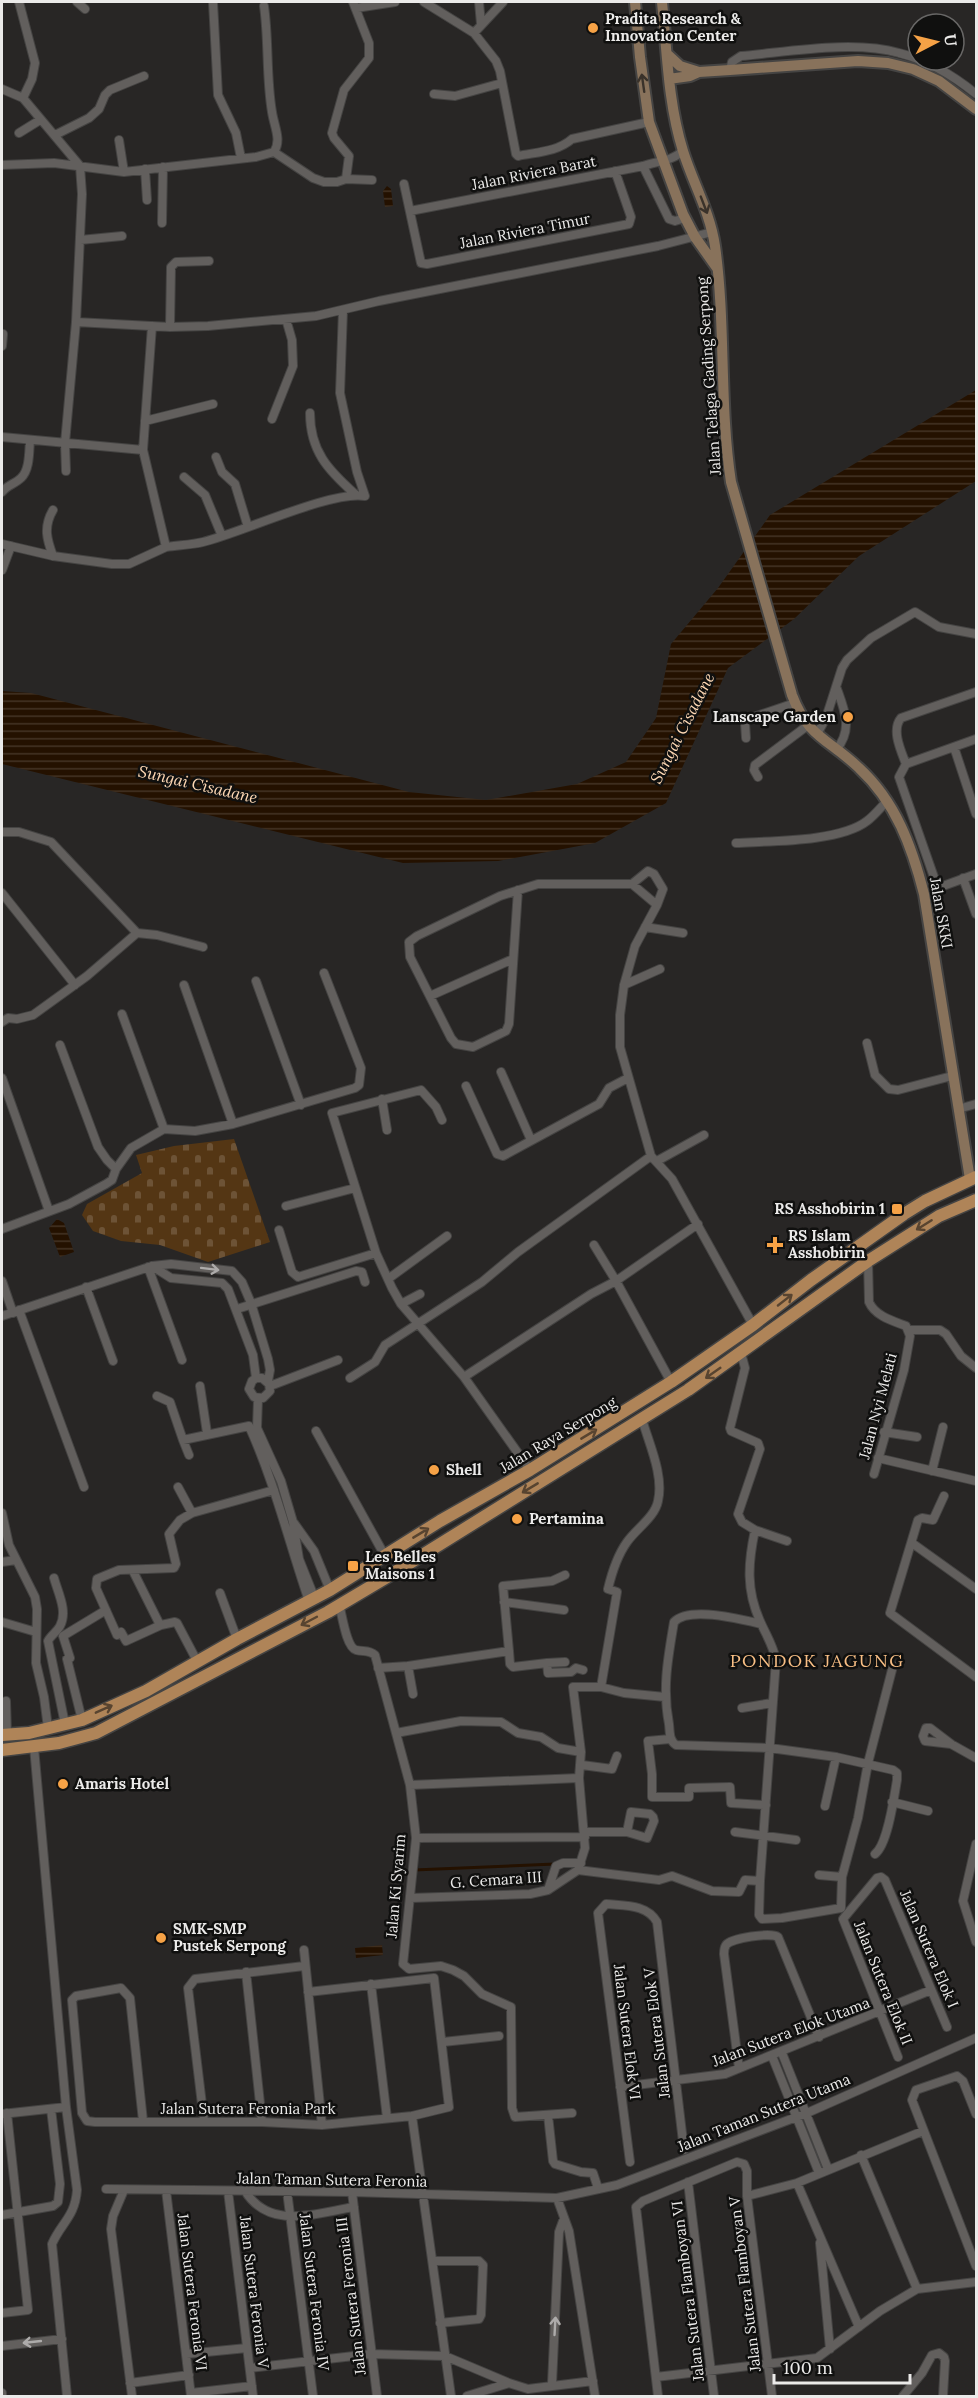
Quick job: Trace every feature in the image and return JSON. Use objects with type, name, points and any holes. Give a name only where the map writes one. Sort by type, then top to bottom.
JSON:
[{"type":"main road","name":"Jalan Telaga Gading Serpong","points":[[635,2],[649,122],[685,218],[695,237],[717,268]]},
{"type":"main road","name":"Jalan Telaga Gading Serpong","points":[[662,2],[669,79],[683,150],[710,219],[712,232],[723,322],[726,447],[731,482],[793,699]]},
{"type":"main road","points":[[667,54],[680,66],[699,72]]},
{"type":"main road","points":[[669,79],[690,76],[699,72],[858,62],[888,63],[913,69],[939,81],[976,109]]},
{"type":"main road","name":"Jalan SKKI","points":[[793,699],[807,726],[859,767],[887,801],[906,836],[924,894],[952,1076],[974,1178]]},
{"type":"main road","name":"Jalan Raya Serpong","points":[[4,1734],[48,1728],[82,1720],[146,1691],[330,1590],[671,1382],[753,1326],[911,1210],[974,1178]]},
{"type":"main road","name":"Jalan Raya Serpong","points":[[2,1750],[60,1743],[96,1733],[339,1605],[642,1419],[741,1353],[868,1261],[939,1216],[976,1200]]},
{"type":"main road","points":[[844,1257],[852,1272]]},
{"type":"main road","points":[[280,1617],[287,1633]]},
{"type":"street","points":[[19,2],[35,63],[32,78],[23,98]]},
{"type":"street","points":[[77,2],[85,9]]},
{"type":"street","points":[[213,2],[218,95],[236,133],[241,158]]},
{"type":"street","points":[[346,179],[349,156],[332,133],[344,90],[369,58],[369,43],[354,4],[395,2]]},
{"type":"street","points":[[424,2],[474,33],[496,61],[514,152],[518,156],[556,149],[572,139],[649,122]]},
{"type":"street","points":[[479,2],[481,24]]},
{"type":"street","points":[[474,33],[503,2]]},
{"type":"street","points":[[264,6],[271,108],[278,140],[278,147],[274,153]]},
{"type":"street","points":[[730,70],[732,62],[741,56],[844,48],[877,49],[899,53],[931,66],[961,82],[976,94]]},
{"type":"street","points":[[55,135],[89,118],[99,109],[105,95],[111,90],[144,76]]},
{"type":"street","points":[[434,94],[459,95],[502,83]]},
{"type":"street","points":[[2,89],[23,98],[81,166],[82,194],[76,322],[65,443],[66,471]]},
{"type":"street","points":[[20,133],[40,120]]},
{"type":"street","points":[[119,140],[124,172]]},
{"type":"street","name":"Jalan Riviera Barat","points":[[410,211],[643,166],[674,158],[683,150]]},
{"type":"street","points":[[2,165],[54,164],[124,172],[274,153],[313,178],[324,182],[346,179],[372,180]]},
{"type":"street","points":[[643,166],[669,219],[675,221],[685,218]]},
{"type":"street","points":[[162,223],[163,167]]},
{"type":"street","points":[[145,169],[147,200]]},
{"type":"street","name":"Jalan Riviera Timur","points":[[410,211],[423,264],[535,244],[629,224],[631,221],[615,171]]},
{"type":"street","points":[[404,184],[410,211]]},
{"type":"street","points":[[76,322],[170,327],[286,319],[343,310],[651,248],[712,232]]},
{"type":"street","points":[[80,240],[122,236]]},
{"type":"street","points":[[170,327],[171,267],[176,262],[209,261]]},
{"type":"street","points":[[2,544],[53,556],[129,564],[166,547],[202,543],[309,507],[355,494],[365,496],[357,472],[340,393],[343,310]]},
{"type":"street","points":[[272,419],[293,366],[292,340],[286,319]]},
{"type":"street","points":[[152,326],[143,450],[166,547]]},
{"type":"street","points":[[2,346],[3,334]]},
{"type":"street","points":[[145,421],[213,404]]},
{"type":"street","points":[[310,413],[310,428],[316,450],[335,477],[355,494]]},
{"type":"street","points":[[2,437],[143,450]]},
{"type":"street","points":[[2,492],[5,487],[22,478],[26,468],[30,440]]},
{"type":"street","points":[[216,457],[223,473],[235,484],[248,527]]},
{"type":"street","points":[[184,477],[205,495],[222,536]]},
{"type":"street","points":[[53,510],[46,530],[47,541],[53,556]]},
{"type":"street","points":[[2,570],[11,546]]},
{"type":"street","points":[[817,734],[837,689],[842,668],[857,649],[871,638],[915,612],[939,627],[976,634]]},
{"type":"street","points":[[836,750],[846,737],[844,711],[837,689]]},
{"type":"street","points":[[906,764],[899,743],[898,721],[976,692]]},
{"type":"street","points":[[746,738],[745,723],[748,719],[793,699]]},
{"type":"street","points":[[758,777],[754,770],[755,765],[807,726]]},
{"type":"street","points":[[976,739],[906,764],[899,777],[936,883],[943,886],[976,874]]},
{"type":"street","points":[[954,747],[976,814]]},
{"type":"street","points":[[736,843],[817,838],[846,831],[867,821],[887,801]]},
{"type":"street","points":[[2,832],[19,832],[51,842],[137,933],[157,935],[203,947]]},
{"type":"street","points":[[632,884],[648,871],[654,874],[663,889],[635,946],[624,985],[619,1031],[620,1047],[628,1078],[654,1159],[672,1179],[753,1326]]},
{"type":"street","points":[[963,878],[976,914]]},
{"type":"street","points":[[518,890],[509,1024],[506,1030],[474,1047],[453,1041],[411,957],[409,942],[417,936],[500,896],[518,890],[538,884],[632,884],[657,905]]},
{"type":"street","points":[[2,893],[75,985]]},
{"type":"street","points":[[645,927],[683,933]]},
{"type":"street","points":[[2,1009],[5,1020],[33,1015],[75,985],[137,933]]},
{"type":"street","points":[[430,996],[513,959]]},
{"type":"street","points":[[624,985],[660,969]]},
{"type":"street","points":[[2,1229],[69,1204],[106,1184],[112,1180],[116,1168],[131,1148],[164,1129],[195,1131],[233,1124],[355,1088],[359,1084],[361,1068],[324,973]]},
{"type":"street","points":[[256,981],[301,1104]]},
{"type":"street","points":[[184,985],[233,1124]]},
{"type":"street","points":[[122,1014],[164,1129]]},
{"type":"street","points":[[867,1043],[875,1075],[889,1089],[898,1090],[952,1076]]},
{"type":"street","points":[[60,1045],[98,1147],[116,1168]]},
{"type":"street","points":[[501,1072],[531,1140]]},
{"type":"street","points":[[2,1078],[49,1211]]},
{"type":"street","points":[[466,1086],[497,1154],[503,1156],[599,1104],[609,1088],[628,1078]]},
{"type":"street","points":[[442,1120],[436,1107],[421,1090],[332,1113],[376,1252],[401,1304],[464,1377],[530,1470]]},
{"type":"street","points":[[382,1099],[387,1130]]},
{"type":"street","points":[[958,1109],[976,1104]]},
{"type":"street","points":[[350,1377],[375,1362],[385,1345],[419,1325],[482,1281],[518,1252],[654,1159],[704,1135]]},
{"type":"street","points":[[286,1206],[355,1188]]},
{"type":"street","points":[[464,1377],[584,1299],[616,1281],[698,1224]]},
{"type":"street","points":[[279,1230],[291,1272],[298,1277],[376,1252]]},
{"type":"street","points":[[388,1279],[447,1236]]},
{"type":"street","points":[[594,1245],[671,1382]]},
{"type":"street","points":[[868,1261],[871,1307],[882,1316],[906,1326],[909,1330],[940,1330],[946,1334],[961,1356],[976,1368]]},
{"type":"street","points":[[2,1316],[150,1266],[171,1264],[232,1271],[242,1282],[268,1359],[270,1370],[267,1395],[258,1399]]},
{"type":"street","points":[[150,1266],[171,1278],[222,1283],[228,1289],[253,1355],[256,1378]]},
{"type":"street","points":[[150,1266],[182,1360]]},
{"type":"street","points":[[237,1309],[356,1270],[362,1272],[365,1282]]},
{"type":"street","points":[[2,1281],[16,1311],[84,1487]]},
{"type":"street","points":[[86,1287],[113,1361]]},
{"type":"street","points":[[401,1304],[420,1294]]},
{"type":"street","name":"Jalan Nyi Melati","points":[[874,1473],[884,1432],[904,1370],[909,1330]]},
{"type":"street","points":[[741,1353],[745,1368],[729,1425],[731,1431],[760,1446],[738,1514],[742,1522],[756,1530],[787,1541]]},
{"type":"street","points":[[269,1384],[338,1360]]},
{"type":"street","points":[[258,1399],[254,1397],[249,1385],[256,1378],[262,1378],[269,1384]]},
{"type":"street","points":[[200,1386],[207,1434]]},
{"type":"street","points":[[157,1396],[170,1402],[189,1455]]},
{"type":"street","points":[[258,1399],[257,1428],[272,1458],[293,1522],[299,1559],[312,1600]]},
{"type":"street","points":[[600,1688],[617,1592],[608,1589],[612,1572],[627,1541],[658,1504],[658,1473],[642,1419]]},
{"type":"street","points":[[183,1440],[249,1426],[274,1490],[288,1542],[312,1600]]},
{"type":"street","points":[[932,1471],[943,1427]]},
{"type":"street","points":[[316,1431],[385,1556]]},
{"type":"street","points":[[884,1432],[917,1437]]},
{"type":"street","points":[[878,1458],[976,1481]]},
{"type":"street","points":[[178,1487],[192,1513]]},
{"type":"street","points":[[197,1661],[175,1622],[161,1624],[126,1641],[121,1632],[117,1635],[96,1588],[97,1579],[119,1570],[174,1568],[176,1564],[170,1534],[180,1520],[192,1513],[274,1490]]},
{"type":"street","points":[[944,1496],[933,1520],[922,1518],[918,1520],[890,1613],[976,1677]]},
{"type":"street","points":[[2,1513],[9,1545],[35,1597],[37,1609],[36,1663],[44,1696],[48,1728]]},
{"type":"street","points":[[293,1522],[314,1551],[330,1590]]},
{"type":"street","points":[[756,1530],[750,1555],[748,1583],[751,1598],[761,1624],[771,1641],[776,1660],[760,1881],[759,1915],[762,1919],[841,1908],[842,1877],[893,1666]]},
{"type":"street","points":[[912,1543],[976,1588]]},
{"type":"street","points":[[2,1562],[16,1560]]},
{"type":"street","points":[[133,1570],[161,1624]]},
{"type":"street","points":[[565,1575],[552,1581],[503,1586],[510,1664],[513,1667],[565,1662]]},
{"type":"street","points":[[54,1578],[63,1608],[63,1617],[58,1630],[48,1641],[65,1724]]},
{"type":"street","points":[[220,1593],[237,1639]]},
{"type":"street","points":[[504,1602],[564,1610]]},
{"type":"street","points":[[339,1605],[350,1646],[357,1650],[374,1653],[378,1668],[408,1666],[509,1651]]},
{"type":"street","points":[[82,1720],[67,1659],[70,1658],[63,1636],[106,1610]]},
{"type":"street","points":[[761,1624],[719,1615],[678,1617],[674,1622],[665,1697],[670,1739],[676,1745],[770,1748],[836,1757],[893,1770],[897,1773],[885,1836],[879,1851],[875,1854]]},
{"type":"street","points":[[2,1622],[36,1632]]},
{"type":"street","points":[[547,1663],[548,1673],[571,1672],[576,1668],[584,1670]]},
{"type":"street","points":[[408,1666],[413,1694]]},
{"type":"street","name":"Jalan Ki Syarim","points":[[378,1668],[410,1785],[416,1838],[403,1964],[405,1968],[441,1966],[453,1970],[464,1976],[482,1994],[511,2007],[513,2113],[518,2118],[548,2115]]},
{"type":"street","points":[[580,1867],[585,1848],[585,1834],[579,1778],[582,1765],[581,1752],[573,1687],[600,1688],[665,1697]]},
{"type":"street","points":[[4,1734],[6,1701]]},
{"type":"street","points":[[742,1708],[772,1703]]},
{"type":"street","points":[[396,1733],[461,1721],[501,1722],[518,1733],[541,1737],[558,1748],[581,1752]]},
{"type":"street","points":[[670,1739],[648,1742],[652,1797],[689,1797],[689,1788],[730,1787],[731,1803],[766,1805]]},
{"type":"street","points":[[951,1744],[976,1758]]},
{"type":"street","points":[[34,1747],[66,2107],[77,2190],[69,2218],[52,2244],[66,2397]]},
{"type":"street","points":[[582,1765],[612,1769],[615,1767],[617,1756]]},
{"type":"street","points":[[825,1806],[836,1757]]},
{"type":"street","points":[[410,1785],[464,1785],[579,1778]]},
{"type":"street","points":[[892,1802],[928,1811]]},
{"type":"street","points":[[416,1838],[627,1832]]},
{"type":"street","points":[[735,1832],[796,1840]]},
{"type":"street","points":[[976,1844],[963,1906],[976,1941]]},
{"type":"street","points":[[548,1890],[557,1865],[659,1880],[672,1876],[716,1892],[739,1892],[745,1880],[760,1881]]},
{"type":"street","name":"G. Cemara III","points":[[410,1898],[530,1894],[548,1890],[580,1867]]},
{"type":"street","points":[[819,1875],[842,1877]]},
{"type":"street","points":[[968,1880],[976,1876]]},
{"type":"street","name":"Jalan Sutera Elok I","points":[[843,1919],[877,1878],[881,1877],[885,1880],[947,2028]]},
{"type":"street","name":"Jalan Sutera Elok V","points":[[602,1907],[606,1904],[646,1910],[657,1922],[684,2150]]},
{"type":"street","name":"Jalan Sutera Elok VI","points":[[602,1907],[598,1913],[630,2162]]},
{"type":"street","name":"Jalan Sutera Elok II","points":[[843,1919],[898,2057]]},
{"type":"street","points":[[739,2068],[725,1947],[729,1942],[770,1934],[776,1935],[819,2037]]},
{"type":"street","points":[[304,1950],[322,2125]]},
{"type":"street","points":[[204,2121],[188,1988],[190,1983],[195,1979],[304,1966]]},
{"type":"street","points":[[246,1972],[262,2122]]},
{"type":"street","points":[[308,1992],[434,1978],[443,2042],[499,2036]]},
{"type":"street","points":[[371,1984],[387,2118]]},
{"type":"street","name":"Jalan Sutera Feronia Park","points":[[143,2121],[130,1998],[122,1988],[76,1996],[72,2000],[84,2117],[87,2121],[95,2122],[204,2121],[322,2125],[412,2116],[449,2107],[443,2042]]},
{"type":"street","name":"Jalan Sutera Elok Utama","points":[[620,2087],[714,2077],[782,2053],[931,1990]]},
{"type":"street","name":"Jalan Taman Sutera Utama","points":[[557,2198],[617,2185],[807,2113],[976,2038]]},
{"type":"street","points":[[782,2053],[828,2169]]},
{"type":"street","points":[[772,2056],[819,2173]]},
{"type":"street","points":[[976,2114],[963,2081],[957,2076],[916,2090],[913,2094],[912,2100],[923,2131],[976,2266]]},
{"type":"street","points":[[2,2313],[28,2310],[4,2113],[66,2107]]},
{"type":"street","points":[[2,2215],[53,2206],[60,2198],[51,2109]]},
{"type":"street","points":[[572,2113],[548,2115],[553,2161],[555,2164],[593,2173],[598,2188]]},
{"type":"street","points":[[412,2116],[452,2397]]},
{"type":"street","points":[[747,2196],[797,2183],[923,2131]]},
{"type":"street","points":[[861,2155],[917,2289]]},
{"type":"street","name":"Jalan Sutera Flamboyan V","points":[[688,2182],[737,2162],[744,2164],[747,2168],[747,2196],[772,2397]]},
{"type":"street","points":[[658,2397],[636,2210],[638,2203],[688,2182]]},
{"type":"street","name":"Jalan Sutera Flamboyan VI","points":[[688,2182],[714,2397]]},
{"type":"street","points":[[797,2183],[858,2327]]},
{"type":"street","name":"Jalan Taman Sutera Feronia","points":[[106,2190],[352,2192],[557,2198]]},
{"type":"street","points":[[124,2190],[113,2216],[111,2229],[132,2397]]},
{"type":"street","name":"Jalan Sutera Feronia VI","points":[[166,2190],[191,2395]]},
{"type":"street","name":"Jalan Sutera Feronia V","points":[[228,2191],[253,2397]]},
{"type":"street","points":[[245,2191],[258,2207],[291,2218],[354,2207]]},
{"type":"street","name":"Jalan Sutera Feronia IV","points":[[287,2191],[313,2397]]},
{"type":"street","name":"Jalan Sutera Feronia III","points":[[352,2192],[377,2397]]},
{"type":"street","points":[[557,2198],[568,2231],[595,2397]]},
{"type":"street","points":[[552,2384],[559,2232],[564,2221]]},
{"type":"street","points":[[820,2239],[830,2349]]},
{"type":"street","points":[[433,2261],[479,2261],[483,2265],[482,2314],[479,2319],[440,2323]]},
{"type":"street","points":[[656,2378],[817,2358],[879,2311],[917,2289],[976,2282]]},
{"type":"street","points":[[2,2346],[62,2339]]},
{"type":"street","points":[[186,2354],[247,2348]]},
{"type":"street","points":[[903,2397],[932,2355],[939,2353],[944,2356],[945,2361],[943,2397]]},
{"type":"street","points":[[250,2368],[371,2354],[445,2356],[529,2393],[552,2384],[593,2381]]},
{"type":"street","points":[[130,2383],[189,2375]]},
{"type":"street","points":[[467,2397],[509,2383]]},
{"type":"street","points":[[191,2395],[252,2386]]},
{"type":"green space","points":[[234,1139],[270,1242],[208,1262],[160,1245],[121,1241],[93,1231],[82,1215],[87,1204],[142,1173],[136,1155],[174,1146]]},
{"type":"water","points":[[387,186],[391,189],[393,206],[385,207],[383,191]]},
{"type":"water","name":"Sungai Cisadane","points":[[976,390],[976,481],[859,556],[794,619],[728,668],[666,803],[595,843],[498,861],[403,863],[2,764],[2,691],[31,693],[409,792],[486,800],[577,784],[626,762],[656,718],[671,644],[718,588],[770,515]]},
{"type":"water","points":[[57,1219],[64,1223],[74,1252],[60,1257],[49,1228]]},
{"type":"water","points":[[382,1945],[383,1955],[356,1958],[355,1948]]},
{"type":"waterway","points":[[414,1870],[555,1864]]},
{"type":"place","name":"Pradita Research & Innovation Center","points":[[593,28]]},
{"type":"place","name":"Lanscape Garden","points":[[848,717]]},
{"type":"place","name":"RS Asshobirin 1","points":[[897,1209]]},
{"type":"place","name":"RS Islam Asshobirin","points":[[775,1245]]},
{"type":"place","name":"Shell","points":[[434,1470]]},
{"type":"place","name":"Pertamina","points":[[517,1519]]},
{"type":"place","name":"Les Belles Maisons 1","points":[[353,1566]]},
{"type":"place","name":"Amaris Hotel","points":[[63,1784]]},
{"type":"place","name":"SMK-SMP Pustek Serpong","points":[[161,1938]]},
{"type":"district","name":"PONDOK JAGUNG","points":[[817,1661]]}]
